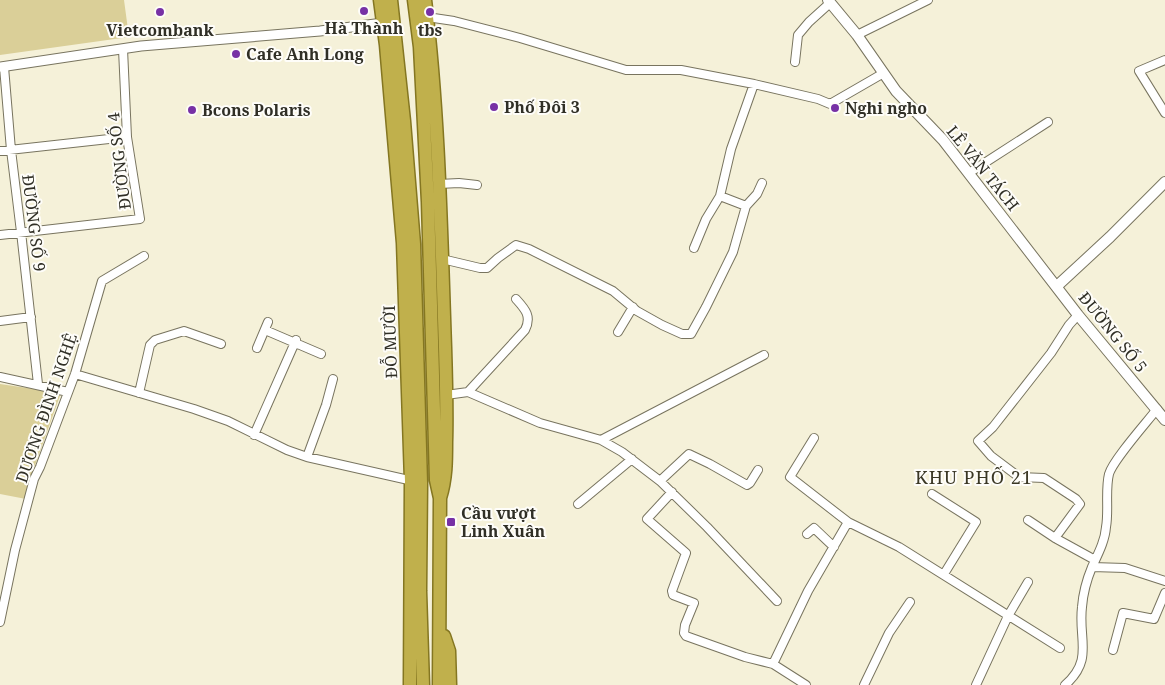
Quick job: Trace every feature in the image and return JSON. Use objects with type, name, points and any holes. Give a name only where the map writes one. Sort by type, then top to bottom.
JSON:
[{"type":"highway","name":"ĐỖ MƯỜI","points":[[380,0],[388,22],[404,120],[414,244],[416,482],[423,685]]},
{"type":"highway","name":"ĐỖ MƯỜI","points":[[388,22],[391,0]]},
{"type":"highway","points":[[414,0],[422,18],[439,184],[446,395],[445,483],[440,498]]},
{"type":"highway","points":[[425,0],[420,56],[428,202],[436,480],[440,498],[440,685]]},
{"type":"highway","points":[[388,22],[422,18]]},
{"type":"highway","name":"ĐỖ MƯỜI","points":[[410,685],[410,558],[416,482]]},
{"type":"highway","points":[[410,558],[420,577]]},
{"type":"highway","points":[[441,625],[449,651],[450,685]]},
{"type":"highway","points":[[411,647],[420,634]]},
{"type":"main road","name":"LÊ VĂN TÁCH","points":[[829,1],[857,35],[896,92],[943,140],[1057,286]]},
{"type":"main road","points":[[1057,286],[1110,238],[1165,182]]},
{"type":"main road","name":"ĐƯỜNG SỐ 5","points":[[1057,286],[1078,316],[1165,420]]},
{"type":"street","points":[[857,35],[928,0]]},
{"type":"street","points":[[795,62],[798,35],[829,1]]},
{"type":"street","points":[[422,18],[448,20],[520,38],[626,70],[676,70],[754,84],[818,99],[830,104],[882,74]]},
{"type":"street","points":[[2,67],[123,49],[320,31],[388,22]]},
{"type":"street","name":"ĐƯỜNG SỐ 4","points":[[0,235],[140,219],[127,137],[123,49]]},
{"type":"street","points":[[1165,60],[1139,71],[1165,113]]},
{"type":"street","name":"ĐƯỜNG SỐ 9","points":[[2,67],[38,384]]},
{"type":"street","points":[[694,248],[706,219],[720,196],[731,150],[754,84]]},
{"type":"street","points":[[969,173],[1048,122]]},
{"type":"street","points":[[0,151],[127,137]]},
{"type":"street","points":[[439,184],[459,183],[477,185]]},
{"type":"street","points":[[442,259],[487,268],[516,245],[529,249],[613,291],[633,307],[662,325],[682,334],[691,334],[706,308],[732,252],[746,206],[757,194],[762,183]]},
{"type":"street","points":[[720,196],[746,206]]},
{"type":"street","name":"DƯƠNG ĐÌNH NGHỆ","points":[[0,622],[15,550],[34,479],[40,468],[75,374],[102,281],[144,256]]},
{"type":"street","points":[[468,392],[525,330],[528,316],[516,299]]},
{"type":"street","points":[[618,332],[633,307]]},
{"type":"street","points":[[1055,538],[1080,504],[1076,499],[1044,478],[1019,477],[991,456],[978,441],[993,427],[1051,353],[1069,325],[1078,316]]},
{"type":"street","points":[[0,321],[31,317]]},
{"type":"street","points":[[258,348],[268,322]]},
{"type":"street","points":[[265,330],[321,354]]},
{"type":"street","points":[[139,393],[150,345],[155,340],[184,331],[221,344]]},
{"type":"street","points":[[254,436],[296,342]]},
{"type":"street","points":[[601,440],[764,355]]},
{"type":"street","points":[[75,374],[228,421],[254,436],[306,457],[416,482]]},
{"type":"street","points":[[0,376],[68,392]]},
{"type":"street","points":[[306,457],[326,405],[332,380]]},
{"type":"street","points":[[446,395],[468,392],[540,424],[601,440],[632,459],[672,492],[777,601]]},
{"type":"street","points":[[1065,685],[1080,668],[1084,646],[1081,624],[1082,608],[1086,585],[1106,529],[1110,473],[1116,461],[1157,410]]},
{"type":"street","points":[[814,438],[790,477],[848,522],[899,547],[1060,648]]},
{"type":"street","points":[[660,481],[689,454],[747,485],[758,470]]},
{"type":"street","points":[[578,504],[632,459]]},
{"type":"street","points":[[672,492],[647,519],[686,553],[672,590],[674,595],[694,602],[685,625],[684,633],[686,636],[715,648],[773,664],[806,685]]},
{"type":"street","points":[[932,494],[976,522],[944,574]]},
{"type":"street","points":[[1028,520],[1094,563],[1125,568],[1165,582]]},
{"type":"street","points":[[773,664],[808,591],[848,522]]},
{"type":"street","points":[[807,534],[814,528],[834,547]]},
{"type":"street","points":[[976,685],[1008,616],[1028,582]]},
{"type":"street","points":[[1113,650],[1122,613],[1154,619],[1165,593]]},
{"type":"street","points":[[864,685],[889,633],[910,602]]},
{"type":"shaded area","points":[[0,0],[124,0],[129,37],[0,55]]},
{"type":"shaded area","points":[[0,384],[61,393],[34,468],[26,499],[0,494]]},
{"type":"place","name":"Hà Thành","points":[[364,11]]},
{"type":"place","name":"Vietcombank","points":[[160,12]]},
{"type":"place","name":"tbs","points":[[430,12]]},
{"type":"place","name":"Cafe Anh Long","points":[[236,54]]},
{"type":"place","name":"Phố Đôi 3","points":[[494,107]]},
{"type":"place","name":"Nghi ngho","points":[[835,108]]},
{"type":"place","name":"Bcons Polaris","points":[[192,110]]},
{"type":"place","name":"Cầu vượt Linh Xuân","points":[[451,522]]},
{"type":"district","name":"KHU PHỐ 21","points":[[974,477]]}]
